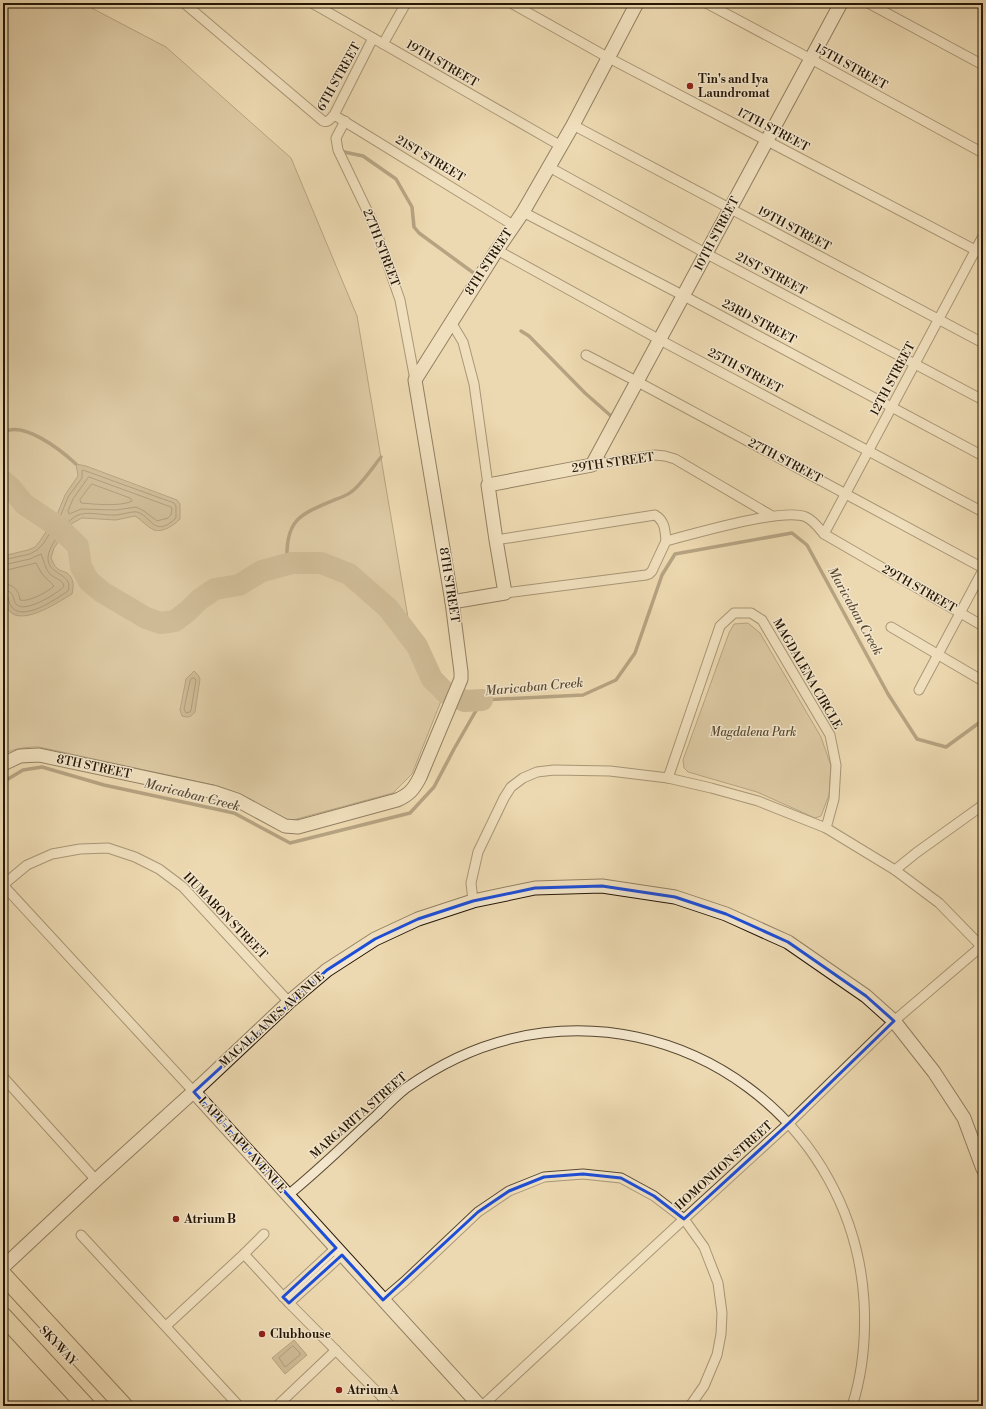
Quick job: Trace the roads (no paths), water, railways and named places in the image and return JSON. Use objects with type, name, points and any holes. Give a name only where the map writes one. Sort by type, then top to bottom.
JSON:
[{"type":"highway","points":[[3,1275],[124,1406]]},
{"type":"highway","name":"SKYWAY","points":[[3,1286],[113,1406]]},
{"type":"highway","name":"SKYWAY","points":[[3,1316],[85,1406]]},
{"type":"highway","points":[[3,1319],[85,1406]]},
{"type":"street","name":"6TH STREET","points":[[184,3],[323,121],[329,121],[334,115],[373,38]]},
{"type":"street","name":"19TH STREET","points":[[312,3],[561,146]]},
{"type":"street","points":[[383,44],[406,3]]},
{"type":"street","name":"17TH STREET","points":[[511,3],[607,57],[768,140],[979,252]]},
{"type":"street","name":"8TH STREET","points":[[3,764],[20,756],[39,755],[213,792],[237,800],[285,826],[298,827],[405,797],[411,792],[420,778],[459,683],[461,672],[452,602],[414,380],[513,225],[523,212],[561,146],[637,3]]},
{"type":"street","name":"15TH STREET","points":[[706,3],[983,153]]},
{"type":"street","name":"10TH STREET","points":[[592,465],[841,3]]},
{"type":"street","points":[[868,3],[983,65]]},
{"type":"street","name":"21ST STREET","points":[[334,115],[513,225]]},
{"type":"street","name":"27TH STREET","points":[[345,122],[336,138],[338,150],[374,225],[400,300],[414,380]]},
{"type":"street","name":"19TH STREET","points":[[572,125],[983,343]]},
{"type":"street","name":"21ST STREET","points":[[549,167],[707,254],[983,400]]},
{"type":"street","name":"23RD STREET","points":[[523,212],[684,296],[983,456]]},
{"type":"street","name":"12TH STREET","points":[[824,534],[938,319],[979,252],[983,236]]},
{"type":"street","name":"25TH STREET","points":[[497,250],[660,340],[983,512]]},
{"type":"street","points":[[451,322],[463,342],[474,384],[505,593]]},
{"type":"street","name":"27TH STREET","points":[[586,355],[845,493],[983,569]]},
{"type":"street","name":"29TH STREET","points":[[488,485],[592,465],[655,456],[665,456],[675,460],[772,516]]},
{"type":"street","points":[[452,602],[505,593],[649,574],[652,571],[666,541],[664,524],[661,519],[655,515],[496,540]]},
{"type":"street","name":"29TH STREET","points":[[666,541],[772,516],[800,515],[811,520],[824,534],[983,626]]},
{"type":"street","points":[[919,690],[983,569]]},
{"type":"street","name":"MAGDALENA CIRCLE","points":[[668,778],[720,626],[734,613],[751,613],[762,620],[830,735],[836,765],[834,799],[826,828]]},
{"type":"street","points":[[891,628],[983,681]]},
{"type":"street","points":[[473,901],[471,883],[478,852],[504,798],[511,787],[523,778],[537,772],[554,770],[610,771],[668,778],[758,801],[826,828],[895,870],[939,903],[982,946]]},
{"type":"street","points":[[895,870],[983,805]]},
{"type":"street","name":"HUMABON STREET","points":[[3,885],[26,865],[52,854],[80,848],[108,848],[135,857],[159,869],[183,887],[289,1002]]},
{"type":"street","name":"LAPU-LAPU AVENUE","points":[[3,885],[481,1406]]},
{"type":"street","name":"MAGALLANES AVENUE","points":[[3,1267],[96,1180],[194,1092],[289,1002],[327,970],[375,939],[418,919],[473,901],[535,888],[602,886],[675,897],[726,914],[788,942],[866,996],[894,1020],[934,1072],[964,1118],[982,1163]]},
{"type":"street","name":"HOMONHON STREET","points":[[481,1406],[789,1123],[894,1020],[982,946]]},
{"type":"street","name":"MARGARITA STREET","points":[[288,1195],[405,1089],[431,1072],[456,1059],[485,1047],[510,1039],[537,1034],[571,1031],[600,1032],[645,1038],[673,1047],[715,1066],[747,1086],[768,1103],[789,1123],[807,1145],[836,1192],[850,1225],[863,1278],[866,1325],[862,1365],[852,1406]]},
{"type":"street","points":[[3,1077],[96,1180]]},
{"type":"street","points":[[383,1300],[478,1212],[509,1191],[544,1177],[583,1174],[621,1178],[654,1196],[684,1219],[704,1247],[718,1284],[722,1314],[721,1334],[717,1355],[704,1386],[690,1406]]},
{"type":"street","points":[[166,1326],[264,1234]]},
{"type":"street","points":[[81,1235],[239,1406]]},
{"type":"street","points":[[286,1300],[339,1252]]},
{"type":"street","points":[[244,1254],[286,1300],[391,1406]]},
{"type":"street","points":[[277,1406],[336,1350]]},
{"type":"water","points":[[76,464],[86,466],[177,500],[180,504],[180,519],[168,528],[157,531],[151,529],[135,516],[116,520],[82,518],[71,524],[54,548],[51,558],[57,568],[67,573],[71,577],[73,585],[72,594],[38,612],[19,616],[11,613],[5,603],[3,556],[28,550],[35,547],[40,541],[57,515],[65,495],[78,476]]},
{"type":"water","points":[[194,671],[200,679],[195,712],[189,717],[184,717],[182,716],[180,710],[186,679]]},
{"type":"water","points":[[294,1340],[307,1355],[285,1374],[272,1358]]},
{"type":"waterway","points":[[344,152],[363,156],[396,179],[412,207],[414,227],[419,233],[475,274]]},
{"type":"waterway","points":[[521,331],[529,336],[585,393],[611,416]]},
{"type":"waterway","points":[[3,433],[11,430],[20,430],[31,433],[52,445],[76,464]]},
{"type":"waterway","points":[[292,563],[287,558],[287,545],[289,534],[298,519],[313,509],[347,495],[355,489],[381,457]]},
{"type":"waterway","points":[[3,481],[12,489],[24,504],[57,526],[78,546],[81,567],[89,581],[102,592],[146,618],[161,623],[175,621],[200,599],[215,589],[239,585],[262,571],[292,563],[321,563],[349,574],[388,608],[417,646],[432,679],[446,693],[465,701],[482,700]]},
{"type":"waterway","name":"Maricaban Creek","points":[[3,782],[23,770],[42,767],[104,785],[234,813],[290,843],[410,813],[434,787],[482,700],[583,695],[616,680],[635,653],[662,575],[675,554],[792,533],[807,545],[888,694],[917,739],[946,747],[983,720]]},
{"type":"place","name":"Tin's and Iya Laundromat","points":[[690,86]]},
{"type":"place","name":"Atrium B","points":[[176,1219]]},
{"type":"place","name":"Clubhouse","points":[[262,1334]]},
{"type":"place","name":"Atrium A","points":[[339,1390]]},
{"type":"park label","name":"Magdalena Park","points":[[753,732]]}]
